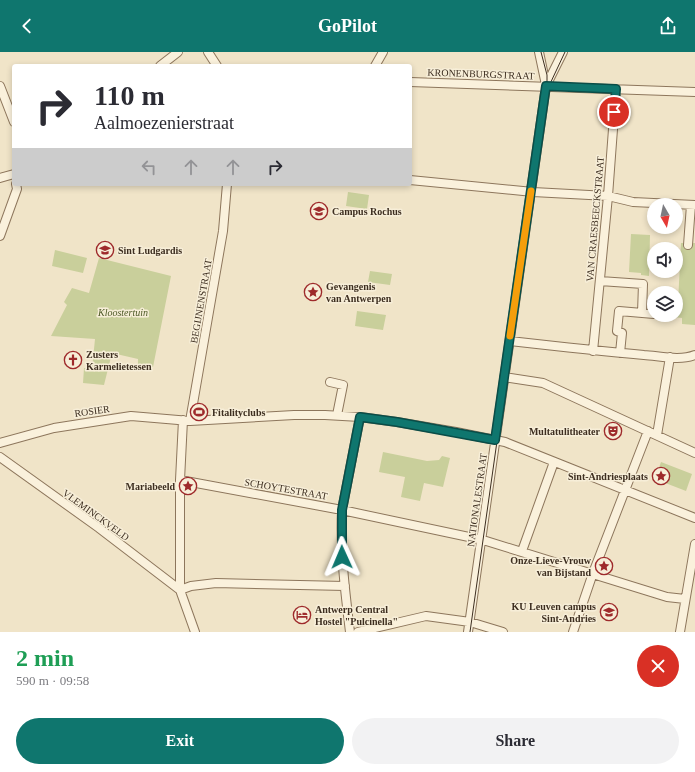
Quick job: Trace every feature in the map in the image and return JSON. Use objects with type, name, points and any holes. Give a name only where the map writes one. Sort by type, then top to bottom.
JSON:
[{"type":"street","points":[[163,64],[178,52]]},
{"type":"street","points":[[208,52],[216,64]]},
{"type":"street","points":[[376,64],[383,52]]},
{"type":"street","points":[[539,52],[546,86]]},
{"type":"street","points":[[546,86],[563,52]]},
{"type":"street","name":"KRONENBURGSTRAAT","points":[[412,82],[695,92]]},
{"type":"street","points":[[0,86],[12,117]]},
{"type":"street","name":"NATIONALESTRAAT","points":[[468,632],[546,86]]},
{"type":"street","name":"VAN CRAESBEECKSTRAAT","points":[[593,351],[608,196],[616,89]]},
{"type":"street","points":[[0,178],[12,176]]},
{"type":"street","points":[[412,180],[531,192],[608,196],[633,202],[693,205],[688,245]]},
{"type":"street","points":[[0,236],[17,189],[16,186]]},
{"type":"street","name":"BEGIJNENSTRAAT","points":[[180,590],[180,480],[186,421],[220,252],[227,186]]},
{"type":"street","points":[[600,281],[643,284],[642,313]]},
{"type":"street","points":[[620,353],[622,333],[617,331],[619,311],[647,313]]},
{"type":"street","points":[[510,341],[593,351],[670,357],[687,358],[695,355]]},
{"type":"street","points":[[657,435],[670,357]]},
{"type":"street","points":[[504,377],[543,383],[695,453]]},
{"type":"street","points":[[330,382],[343,385],[336,415]]},
{"type":"street","name":"ROSIER","points":[[0,443],[54,428],[131,416],[186,421],[294,415],[336,415],[404,423],[505,442],[625,490]]},
{"type":"street","points":[[350,632],[342,557],[342,510],[360,417]]},
{"type":"street","points":[[573,632],[593,573],[648,431]]},
{"type":"street","name":"VLEMINCKVELD","points":[[0,458],[99,528],[180,590]]},
{"type":"street","points":[[522,551],[554,462]]},
{"type":"street","name":"SCHOYTESTRAAT","points":[[180,480],[342,510],[481,540],[522,551],[667,597],[685,600]]},
{"type":"street","points":[[625,490],[695,518]]},
{"type":"street","points":[[680,632],[695,544]]},
{"type":"street","points":[[195,632],[180,590],[191,586],[216,583],[345,586]]},
{"type":"street","points":[[358,632],[426,616],[470,622],[503,632]]},
{"type":"green space","points":[[348,192],[369,195],[367,209],[346,206]]},
{"type":"green space","points":[[631,234],[650,235],[650,242],[647,242],[647,276],[641,275],[641,273],[629,272]]},
{"type":"green space","points":[[683,243],[695,243],[695,325],[682,324],[683,286],[679,286],[679,278],[683,278]]},
{"type":"green space","points":[[55,250],[87,258],[83,273],[52,266]]},
{"type":"green space","name":"Kloostertuin","points":[[99,258],[171,276],[153,367],[138,364],[138,359],[112,353],[104,385],[83,383],[84,368],[92,369],[95,339],[51,336],[67,305],[64,302],[72,288],[89,293]]},
{"type":"green space","points":[[370,271],[392,274],[390,285],[368,282]]},
{"type":"green space","points":[[357,311],[386,315],[383,330],[355,326]]},
{"type":"green space","points":[[383,452],[427,461],[439,460],[442,456],[450,458],[443,487],[424,483],[420,501],[401,497],[405,477],[379,472]]},
{"type":"green space","points":[[661,462],[692,474],[686,491],[655,479]]},
{"type":"tram line","points":[[470,632],[547,88],[547,75],[541,52]]},
{"type":"tram line","points":[[549,86],[565,52]]},
{"type":"slow traffic","points":[[510,336],[531,191]]},
{"type":"place","name":"Campus Rochus","points":[[319,211]]},
{"type":"place","name":"Sint Ludgardis","points":[[105,250]]},
{"type":"place","name":"Gevangenis van Antwerpen","points":[[313,292]]},
{"type":"place","name":"Zusters Karmelietessen","points":[[73,360]]},
{"type":"place","name":"Fitalityclubs","points":[[199,412]]},
{"type":"place","name":"Multatulitheater","points":[[613,431]]},
{"type":"place","name":"Sint-Andriesplaats","points":[[661,476]]},
{"type":"place","name":"Mariabeeld","points":[[188,486]]},
{"type":"place","name":"Onze-Lieve-Vrouw van Bijstand","points":[[604,566]]},
{"type":"place","name":"KU Leuven campus Sint-Andries","points":[[609,612]]},
{"type":"place","name":"Antwerp Central Hostel \"Pulcinella\"","points":[[302,615]]},
{"type":"route","points":[[342,557],[342,510],[360,417],[456,432],[495,440],[546,86],[616,89],[614,112]]}]
